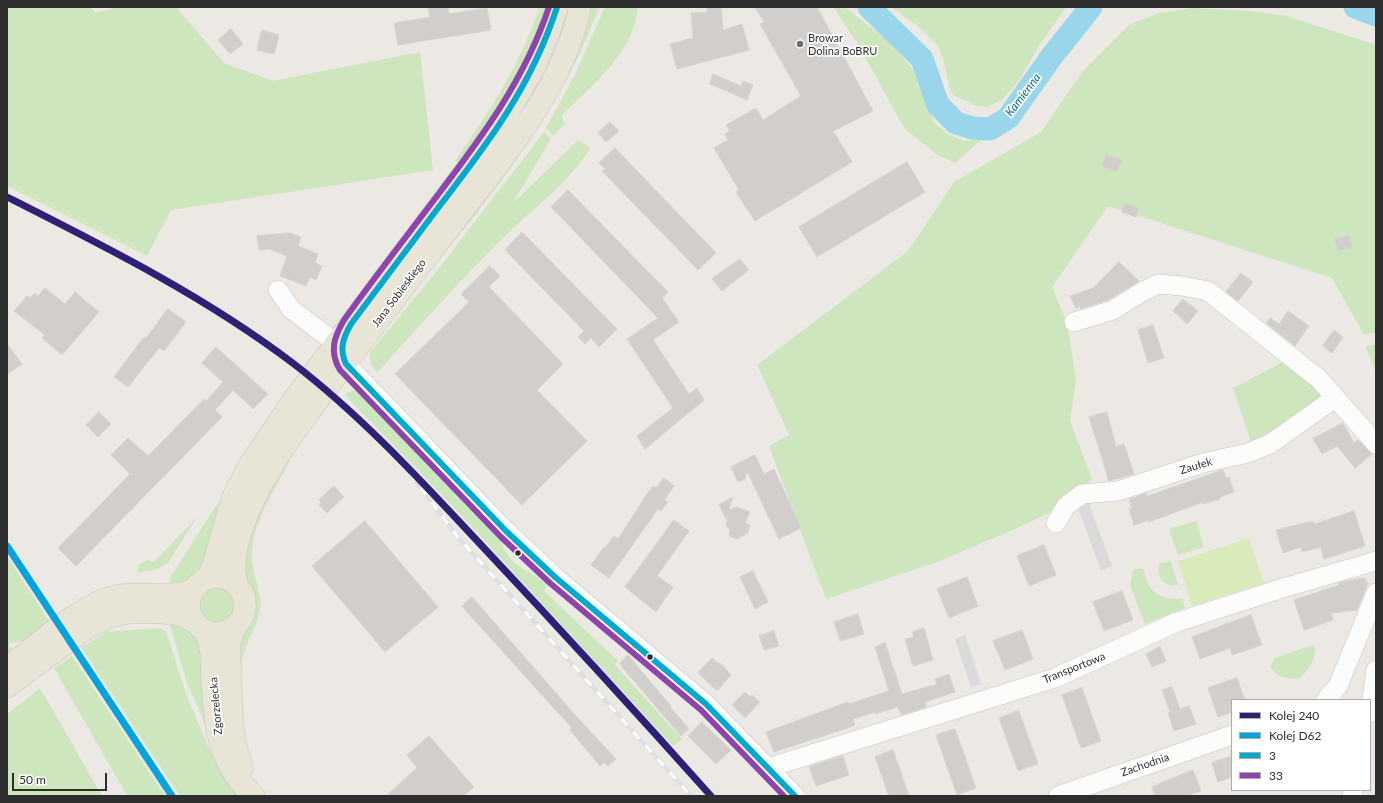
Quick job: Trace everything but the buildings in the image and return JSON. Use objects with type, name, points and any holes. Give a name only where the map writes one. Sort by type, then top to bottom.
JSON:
[{"type":"main road","name":"Jana Sobieskiego","points":[[200,584],[214,563],[232,497],[266,437],[461,179],[516,101],[541,54],[556,7]]},
{"type":"main road","name":"Jana Sobieskiego","points":[[237,584],[234,569],[236,555],[247,515],[257,494],[288,442],[498,164],[532,115],[551,83],[566,50],[580,7]]},
{"type":"main road","points":[[7,669],[73,617],[104,600],[128,595],[174,596],[218,576],[237,584],[242,590],[245,605],[241,620],[236,626],[224,632],[210,632],[178,614],[130,612],[109,617],[82,631],[7,687]]},
{"type":"main road","points":[[199,626],[189,606],[200,584]]},
{"type":"main road","name":"Zgorzelecka","points":[[199,626],[210,642],[214,713],[219,742],[224,755],[240,784],[255,796]]},
{"type":"main road","name":"Zgorzelecka","points":[[236,626],[229,642],[235,743],[242,769],[255,796]]},
{"type":"street","points":[[1074,322],[1113,310],[1158,284],[1182,286],[1208,291],[1319,379],[1376,444]]},
{"type":"street","points":[[278,290],[292,309],[336,343]]},
{"type":"street","points":[[351,324],[341,348],[341,354],[346,364],[506,531],[555,577],[706,704],[795,796]]},
{"type":"street","points":[[306,383],[327,366],[346,364]]},
{"type":"street","name":"Zaułek","points":[[1056,523],[1066,506],[1082,494],[1118,491],[1203,463],[1259,450],[1270,444],[1335,398]]},
{"type":"street","name":"Transportowa","points":[[770,770],[777,765],[829,748],[1054,678],[1177,622],[1283,588],[1376,561]]},
{"type":"street","points":[[1327,699],[1338,686],[1376,593]]},
{"type":"street","points":[[1371,707],[1376,670]]},
{"type":"street","name":"Zachodnia","points":[[1058,796],[1231,735]]},
{"type":"shaded area","points":[[1088,501],[1112,566],[1101,571],[1077,505]]},
{"type":"shaded area","points":[[965,635],[981,684],[971,687],[955,639]]},
{"type":"green space","points":[[7,7],[90,7],[95,13],[118,7],[176,7],[224,63],[273,81],[420,52],[433,170],[171,210],[147,256],[7,186]]},
{"type":"green space","points":[[539,7],[550,7],[529,64],[461,164],[455,161],[492,106],[513,69],[523,49]]},
{"type":"green space","points":[[592,7],[599,7],[582,49],[538,128],[485,202],[400,308],[564,70]]},
{"type":"green space","points":[[605,7],[638,7],[635,24],[629,39],[610,67],[562,115],[564,124],[554,136],[546,128],[575,75]]},
{"type":"green space","points":[[833,7],[844,7],[889,41],[913,70],[934,123],[948,134],[964,141],[983,138],[955,163],[937,155],[904,128],[858,44]]},
{"type":"green space","points":[[891,7],[1066,7],[1038,47],[1021,78],[1002,100],[987,107],[974,105],[953,95],[938,46],[919,27]]},
{"type":"green space","points":[[1192,8],[1250,11],[1287,16],[1376,45],[1376,332],[1364,335],[1332,278],[1108,206],[1052,287],[1067,323],[1076,380],[1070,421],[1092,479],[1057,509],[1013,530],[937,562],[826,599],[769,446],[789,435],[757,365],[908,251],[954,182],[1041,132],[1083,71],[1129,25],[1159,13]]},
{"type":"green space","points":[[544,132],[551,139],[512,204],[578,140],[590,148],[563,183],[508,233],[474,267],[377,373],[371,364],[369,355],[371,351],[440,267]]},
{"type":"green space","points":[[1376,344],[1376,371],[1365,347]]},
{"type":"green space","points":[[1285,361],[1326,393],[1289,421],[1251,442],[1233,388]]},
{"type":"green space","points":[[354,390],[361,392],[500,535],[503,545],[511,560],[546,583],[545,592],[618,661],[615,665],[682,739],[673,746],[458,512],[344,394]]},
{"type":"green space","points":[[290,460],[265,506],[253,543],[252,563],[260,596],[260,610],[243,655],[241,671],[237,637],[250,620],[253,613],[255,600],[250,586],[241,569],[253,521],[287,462]]},
{"type":"green space","points":[[218,503],[220,505],[205,567],[169,591],[171,576]]},
{"type":"green space","points":[[197,517],[168,563],[157,569],[137,573],[139,565],[147,560],[154,562]]},
{"type":"green space","points":[[1196,521],[1204,547],[1178,555],[1169,529]]},
{"type":"green space","points":[[1249,538],[1264,583],[1192,606],[1178,561]]},
{"type":"green space","points":[[7,556],[49,621],[24,641],[10,643],[9,648],[17,649],[7,660]]},
{"type":"green space","points":[[1169,561],[1171,562],[1178,585],[1169,585],[1160,577],[1158,569],[1159,564]]},
{"type":"green space","points":[[1140,568],[1144,569],[1148,583],[1156,593],[1168,598],[1182,598],[1185,608],[1145,624],[1130,585],[1133,570]]},
{"type":"green space","points":[[216,585],[226,588],[232,594],[235,604],[232,614],[226,620],[216,623],[206,620],[200,614],[197,604],[200,594],[206,588]]},
{"type":"green space","points":[[168,618],[198,638],[213,742],[187,683]]},
{"type":"green space","points":[[159,628],[166,631],[186,694],[210,751],[243,796],[180,796],[81,647],[104,634],[104,632]]},
{"type":"green space","points":[[1313,645],[1315,646],[1315,651],[1310,667],[1301,677],[1292,679],[1280,676],[1270,667],[1275,658]]},
{"type":"green space","points":[[72,656],[165,796],[127,796],[54,668]]},
{"type":"green space","points":[[40,688],[102,796],[7,796],[7,714]]},
{"type":"waterway","name":"Kamienna","points":[[869,7],[922,59],[938,105],[956,123],[973,128],[990,129],[1008,118],[1052,56],[1091,7]]},
{"type":"waterway","name":"Kamienna","points":[[1355,7],[1376,15]]},
{"type":"railway","points":[[399,459],[457,536],[691,796]]},
{"type":"rail line","name":"240","points":[[7,197],[118,254],[191,295],[226,317],[294,364],[345,406],[438,499],[711,796]]},
{"type":"rail line","name":"D62","points":[[7,546],[172,796]]},
{"type":"transit line","name":"33","points":[[549,7],[528,59],[515,83],[486,129],[344,320],[335,339],[335,357],[340,370],[501,537],[550,583],[701,710],[784,796]]},
{"type":"transit line","name":"3","points":[[557,7],[534,64],[505,115],[472,164],[351,324],[342,348],[344,359],[346,364],[506,531],[555,577],[706,704],[795,796]]},
{"type":"place","name":"Browar Dolina BoBRU","points":[[800,44]]}]
